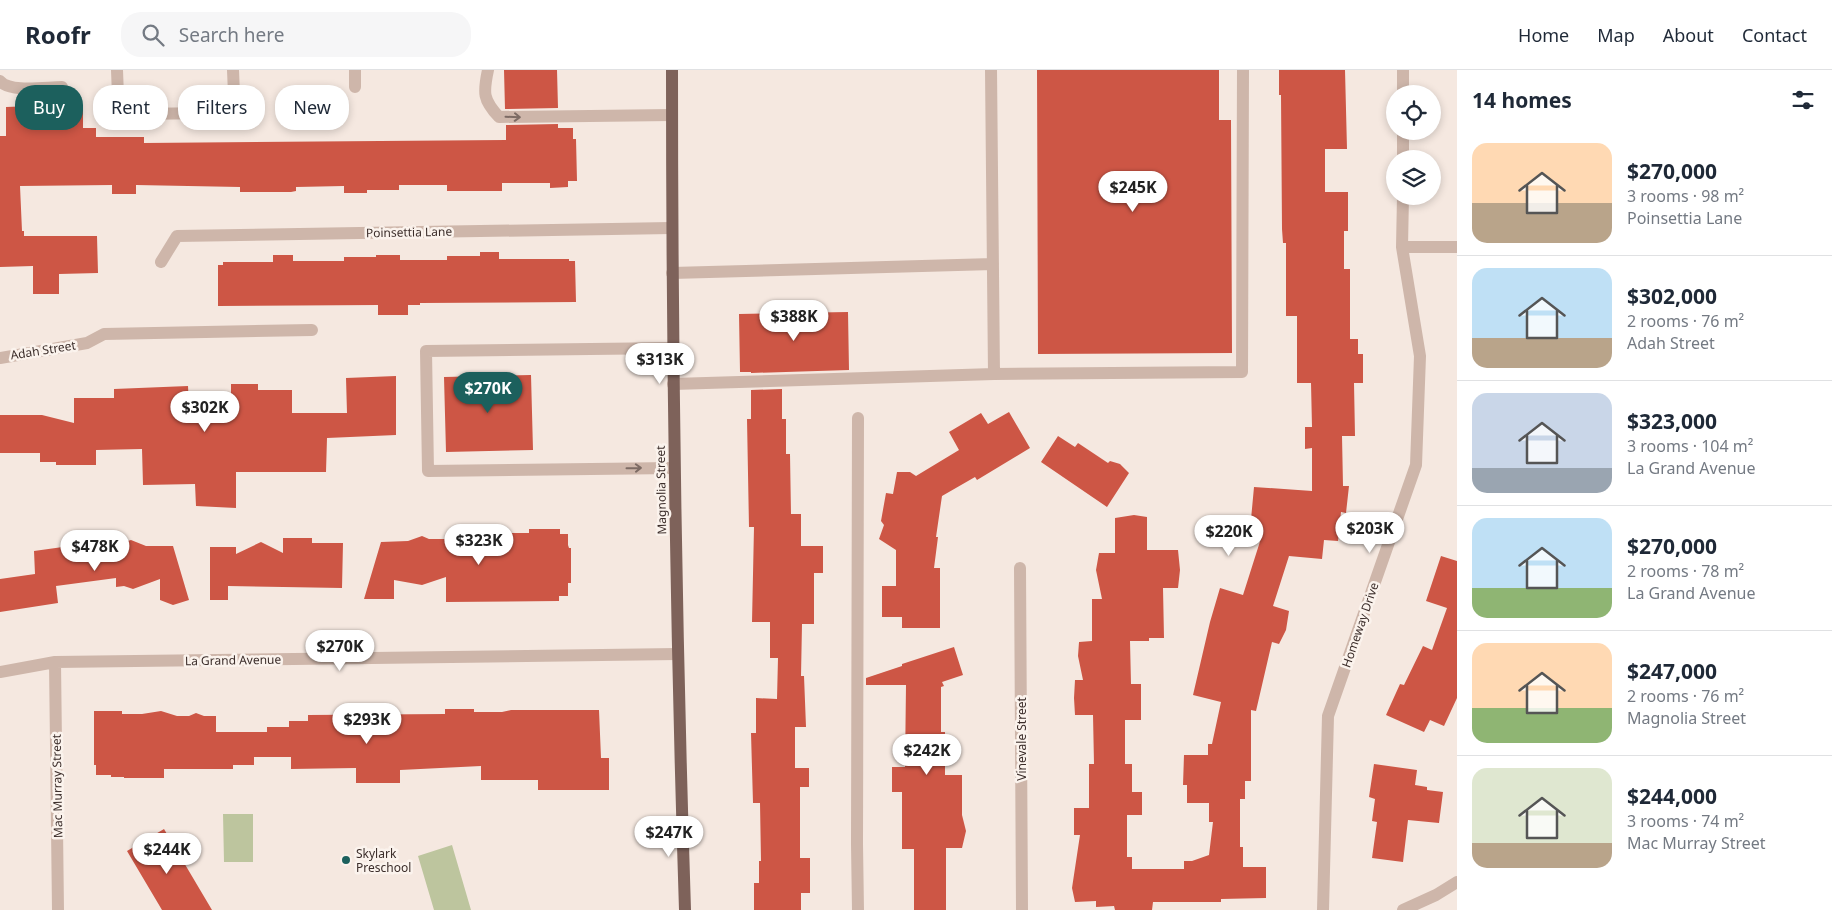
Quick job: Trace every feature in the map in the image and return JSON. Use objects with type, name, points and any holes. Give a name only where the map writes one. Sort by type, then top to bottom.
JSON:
[{"type":"main road","name":"Magnolia Street","points":[[672,70],[671,228],[674,468],[677,654],[685,910]]},
{"type":"street","points":[[117,70],[118,96],[132,114],[216,113],[234,94],[233,70]]},
{"type":"street","points":[[355,70],[355,86]]},
{"type":"street","points":[[488,70],[485,85],[487,104],[499,117],[672,115]]},
{"type":"street","points":[[991,70],[994,374]]},
{"type":"street","points":[[673,384],[994,374],[1242,372],[1243,70]]},
{"type":"street","points":[[1403,70],[1403,85]]},
{"type":"street","points":[[0,81],[4,86],[15,88]]},
{"type":"street","name":"Homeway Drive","points":[[1323,910],[1328,716],[1416,465],[1420,356],[1402,247],[1402,205]]},
{"type":"street","name":"Poinsettia Lane","points":[[161,262],[177,236],[671,228]]},
{"type":"street","points":[[1402,247],[1457,247]]},
{"type":"street","points":[[672,273],[993,264]]},
{"type":"street","name":"Adah Street","points":[[0,358],[87,343],[104,334],[312,330]]},
{"type":"street","points":[[673,348],[426,351],[428,471],[674,468]]},
{"type":"street","points":[[858,418],[858,910]]},
{"type":"street","name":"Vinevale Street","points":[[1020,568],[1022,910]]},
{"type":"street","name":"La Grand Avenue","points":[[0,672],[55,662],[677,654]]},
{"type":"street","name":"Mac Murray Street","points":[[55,662],[58,910]]},
{"type":"street","points":[[1403,910],[1436,895],[1457,882]]},
{"type":"green space","points":[[223,814],[253,814],[253,862],[224,862]]},
{"type":"green space","points":[[452,845],[471,910],[434,910],[418,856]]},
{"type":"building","points":[[504,70],[557,70],[558,108],[505,109]]},
{"type":"building","points":[[1037,70],[1219,70],[1219,120],[1231,120],[1232,353],[1038,354]]},
{"type":"building","points":[[1279,70],[1345,70],[1347,149],[1325,149],[1325,192],[1348,192],[1348,231],[1344,231],[1344,269],[1350,269],[1350,339],[1358,339],[1358,354],[1363,354],[1363,383],[1354,383],[1355,436],[1342,436],[1343,486],[1349,486],[1346,513],[1341,512],[1338,541],[1324,540],[1322,559],[1289,556],[1273,606],[1289,611],[1286,630],[1279,644],[1272,642],[1256,711],[1251,710],[1251,781],[1245,781],[1245,799],[1240,799],[1240,847],[1243,847],[1243,867],[1266,867],[1266,898],[1221,899],[1221,902],[1153,902],[1152,910],[1115,910],[1114,906],[1096,907],[1096,901],[1075,902],[1072,888],[1080,835],[1074,835],[1074,808],[1089,808],[1089,764],[1094,764],[1093,715],[1075,715],[1074,698],[1075,680],[1083,680],[1078,656],[1079,642],[1092,641],[1092,599],[1102,599],[1096,570],[1099,553],[1115,553],[1115,518],[1134,515],[1147,517],[1147,550],[1178,550],[1180,570],[1178,588],[1163,588],[1164,638],[1149,638],[1149,641],[1130,641],[1131,684],[1141,684],[1141,720],[1125,720],[1125,764],[1132,764],[1132,792],[1142,792],[1142,815],[1127,815],[1127,857],[1132,857],[1132,869],[1184,869],[1184,861],[1192,861],[1209,855],[1213,822],[1209,822],[1209,803],[1187,803],[1187,785],[1183,785],[1184,755],[1208,755],[1208,744],[1212,744],[1221,702],[1193,695],[1220,588],[1243,595],[1263,532],[1250,530],[1254,487],[1312,491],[1312,448],[1305,449],[1305,427],[1312,427],[1311,383],[1297,383],[1297,316],[1286,316],[1286,243],[1283,243],[1282,229],[1281,95],[1279,95]]},
{"type":"building","points":[[6,107],[15,107],[15,130],[83,130],[83,128],[93,128],[93,130],[96,130],[96,137],[144,137],[144,143],[506,140],[506,125],[558,124],[558,128],[573,128],[573,139],[576,139],[577,181],[568,181],[568,187],[550,188],[550,183],[502,183],[502,191],[447,191],[447,185],[399,185],[399,190],[367,190],[367,193],[344,193],[344,186],[296,187],[296,191],[291,192],[240,192],[240,187],[136,185],[136,194],[112,194],[112,185],[20,186],[22,231],[24,231],[24,236],[97,236],[98,273],[59,274],[59,294],[33,294],[33,266],[0,267],[0,136],[6,136]]},
{"type":"building","points":[[480,252],[499,252],[499,259],[569,259],[569,261],[575,261],[576,302],[420,303],[420,305],[408,305],[408,315],[378,315],[378,305],[218,306],[218,265],[223,265],[223,262],[273,262],[273,255],[293,255],[293,261],[344,261],[344,257],[376,257],[376,255],[400,255],[400,260],[447,260],[447,256],[480,256]]},
{"type":"building","points":[[848,312],[849,370],[740,372],[739,314]]},
{"type":"building","points":[[531,375],[533,450],[446,452],[444,377]]},
{"type":"building","points":[[396,376],[396,435],[327,438],[326,472],[236,472],[236,508],[196,506],[195,484],[143,485],[142,449],[96,450],[96,465],[56,465],[56,462],[40,462],[40,453],[0,453],[0,415],[42,415],[74,423],[74,398],[114,398],[114,389],[188,386],[189,407],[231,407],[231,384],[258,384],[258,390],[292,390],[292,413],[347,413],[346,378]]},
{"type":"building","points":[[782,389],[782,419],[786,419],[786,454],[790,454],[791,514],[801,514],[801,546],[823,546],[823,573],[814,573],[814,624],[802,624],[801,676],[804,676],[806,727],[795,727],[795,768],[809,768],[809,787],[800,787],[800,858],[810,858],[810,893],[801,893],[801,910],[754,910],[754,883],[759,883],[759,861],[761,861],[760,803],[753,803],[751,733],[756,733],[756,698],[777,699],[778,658],[770,658],[770,622],[752,622],[754,527],[749,527],[747,419],[751,419],[751,390]]},
{"type":"building","points":[[1009,412],[1030,448],[977,480],[975,477],[942,496],[934,568],[940,568],[940,628],[902,628],[902,617],[882,617],[882,586],[896,586],[896,550],[879,539],[884,525],[881,521],[886,493],[893,494],[897,472],[910,472],[916,476],[959,450],[949,432],[981,413],[988,424]]},
{"type":"building","points":[[1058,436],[1075,447],[1078,443],[1108,463],[1110,461],[1120,464],[1129,473],[1107,507],[1041,462]]},
{"type":"building","points":[[529,529],[560,529],[560,534],[568,534],[568,545],[571,548],[571,583],[568,583],[568,596],[559,596],[559,601],[446,602],[446,577],[422,585],[394,580],[394,599],[364,599],[381,542],[408,541],[422,536],[429,539],[453,539],[453,533],[529,533]]},
{"type":"building","points":[[283,538],[312,538],[312,543],[343,543],[342,588],[228,586],[228,600],[210,600],[210,547],[236,547],[236,554],[261,542],[283,553]]},
{"type":"building","points":[[96,539],[96,544],[131,540],[146,546],[173,546],[189,600],[173,605],[160,600],[160,579],[133,589],[124,586],[116,587],[116,578],[56,586],[58,603],[0,612],[0,579],[35,574],[34,551],[70,546],[70,543]]},
{"type":"building","points":[[1441,556],[1457,561],[1457,698],[1444,726],[1430,720],[1424,732],[1386,715],[1400,684],[1404,685],[1423,646],[1432,650],[1447,608],[1426,601]]},
{"type":"building","points":[[954,647],[963,675],[942,682],[944,686],[941,687],[941,732],[945,732],[945,775],[962,775],[962,815],[966,831],[962,848],[946,848],[946,910],[914,910],[914,849],[902,849],[902,792],[892,792],[892,767],[905,767],[906,685],[866,685],[866,678]]},
{"type":"building","points":[[445,709],[474,709],[474,712],[599,710],[601,758],[609,758],[609,790],[538,790],[538,780],[481,780],[481,766],[400,770],[400,783],[356,783],[356,768],[291,769],[291,757],[254,757],[254,765],[233,765],[233,769],[164,769],[164,778],[124,778],[111,777],[111,775],[96,775],[96,765],[94,765],[94,711],[122,711],[122,714],[142,714],[161,711],[177,716],[189,716],[196,713],[204,716],[216,716],[216,732],[267,732],[267,727],[289,727],[289,721],[308,721],[308,715],[445,714]]},
{"type":"building","points":[[1374,764],[1417,770],[1415,785],[1427,787],[1427,790],[1443,792],[1439,823],[1408,820],[1403,862],[1372,858],[1377,822],[1372,821],[1375,799],[1369,797]]},
{"type":"building","points":[[164,829],[212,910],[162,910],[127,851]]},
{"type":"place","name":"Skylark Preschool","points":[[346,860]]}]
